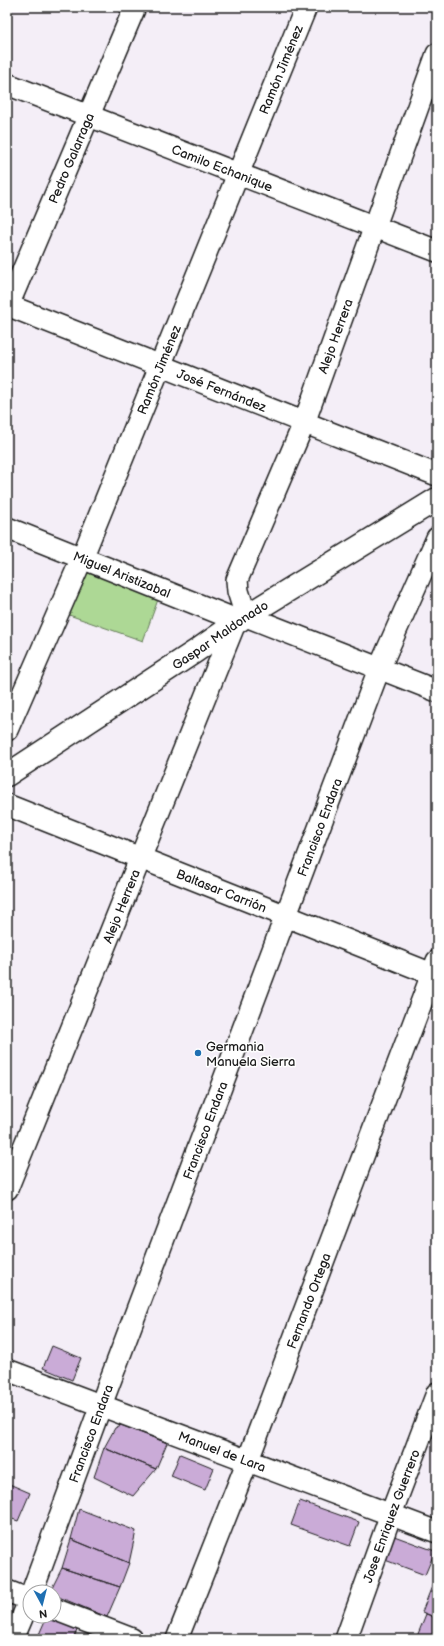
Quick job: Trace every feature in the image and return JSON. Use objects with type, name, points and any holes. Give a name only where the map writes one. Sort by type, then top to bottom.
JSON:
[{"type":"street","name":"Pedro Galarraga","points":[[7,306],[135,7]]},
{"type":"street","name":"Ramón Jiménez","points":[[7,730],[82,558],[306,7]]},
{"type":"street","name":"Alejo Herrera","points":[[7,1189],[140,858],[240,620],[237,580],[304,423],[437,54]]},
{"type":"street","name":"Camilo Echanique","points":[[7,84],[437,251]]},
{"type":"street","name":"José Fernández","points":[[7,306],[437,475]]},
{"type":"street","name":"Gaspar Maldonado","points":[[7,776],[196,651],[240,620],[437,499]]},
{"type":"street","name":"Miguel Aristizabal","points":[[7,528],[234,619],[379,669],[437,691]]},
{"type":"street","name":"Francisco Endara","points":[[35,1584],[379,669],[437,538]]},
{"type":"street","name":"Baltasar Carrión","points":[[7,805],[286,916],[435,970]]},
{"type":"street","name":"Fernando Ortega","points":[[177,1639],[248,1460],[435,970]]},
{"type":"street","name":"Manuel de Lara","points":[[7,1370],[437,1532]]},
{"type":"street","name":"Jose Enriquez Guerrero","points":[[346,1639],[437,1393]]},
{"type":"street","points":[[7,1591],[22,1596]]},
{"type":"street","points":[[62,1612],[132,1639]]},
{"type":"street","points":[[13,1639],[22,1618]]},
{"type":"green space","points":[[86,568],[160,594],[143,641],[69,615]]},
{"type":"building","points":[[52,1346],[81,1358],[72,1380],[43,1368]]},
{"type":"building","points":[[121,1425],[167,1443],[156,1469],[104,1448],[115,1428]]},
{"type":"building","points":[[104,1448],[156,1469],[133,1496],[94,1477]]},
{"type":"building","points":[[180,1454],[214,1468],[205,1490],[171,1476]]},
{"type":"building","points":[[7,1483],[30,1493],[18,1521],[7,1517]]},
{"type":"building","points":[[300,1501],[359,1522],[350,1546],[291,1525]]},
{"type":"building","points":[[79,1509],[136,1531],[129,1563],[71,1539]]},
{"type":"building","points":[[386,1533],[435,1551],[425,1575],[377,1557]]},
{"type":"building","points":[[71,1539],[129,1563],[120,1587],[62,1568]]},
{"type":"building","points":[[62,1568],[120,1587],[107,1617],[62,1598],[62,1584],[54,1584]]},
{"type":"building","points":[[437,1573],[437,1618],[422,1612]]},
{"type":"building","points":[[426,1614],[437,1618],[437,1639],[416,1639]]},
{"type":"building","points":[[62,1620],[80,1624],[73,1639],[37,1639],[44,1624],[62,1624]]},
{"type":"place","name":"Germania Manuela Sierra","points":[[198,1053]]}]
